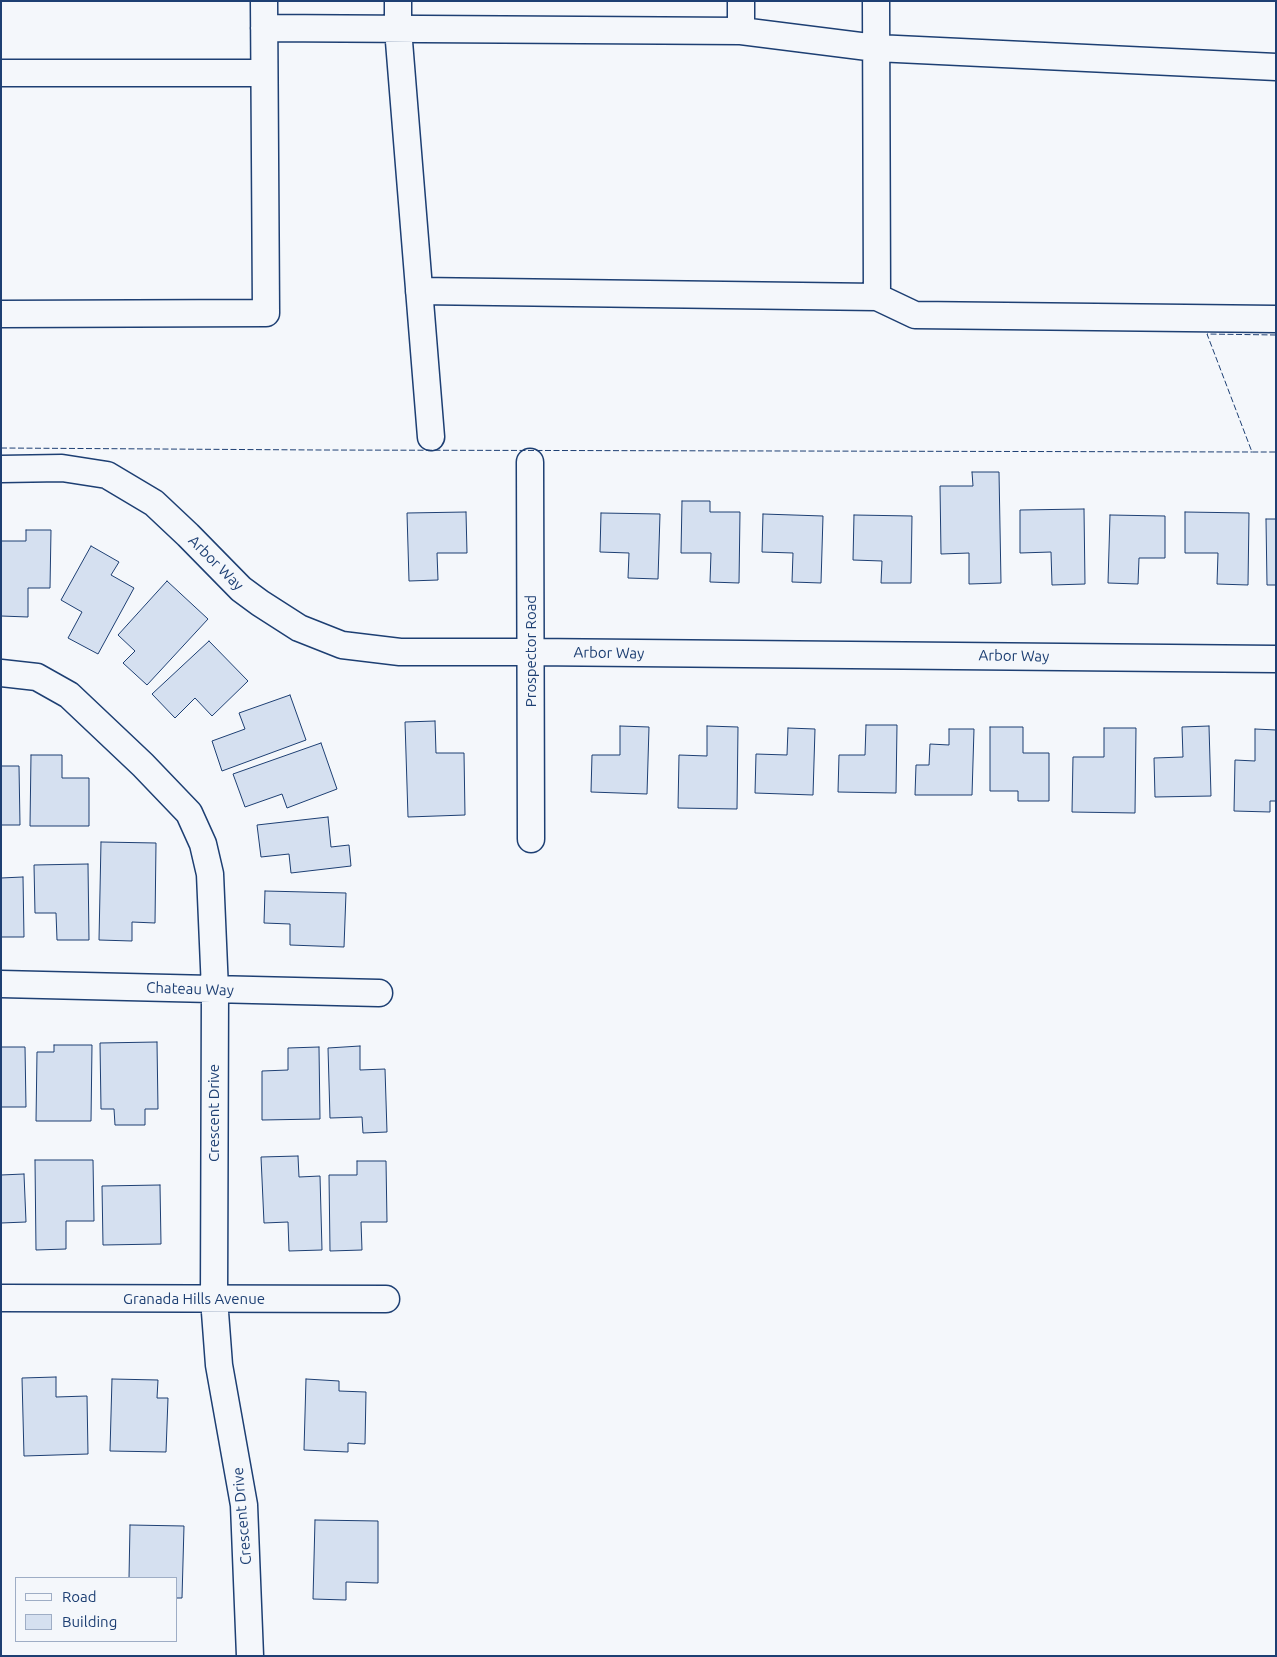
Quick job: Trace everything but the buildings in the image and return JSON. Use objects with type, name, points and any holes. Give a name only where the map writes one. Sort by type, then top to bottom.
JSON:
[{"type":"street","points":[[1,314],[266,313],[264,1]]},
{"type":"street","points":[[398,1],[398,29],[430,437]]},
{"type":"street","points":[[741,1],[741,32]]},
{"type":"street","points":[[876,1],[877,297]]},
{"type":"street","points":[[264,28],[741,32],[876,48],[1276,68]]},
{"type":"street","points":[[1,73],[264,73]]},
{"type":"street","points":[[419,291],[877,297],[916,315],[1276,319]]},
{"type":"street","name":"Prospector Road","points":[[530,462],[531,839]]},
{"type":"street","name":"Arbor Way","points":[[1,469],[62,468],[107,475],[154,503],[188,534],[241,589],[260,604],[299,628],[342,645],[400,652],[1276,659]]},
{"type":"street","name":"Crescent Drive","points":[[1,672],[36,677],[69,695],[143,765],[189,813],[203,844],[210,874],[215,990],[214,1299],[219,1365],[244,1504],[250,1656]]},
{"type":"street","name":"Chateau Way","points":[[1,984],[379,994]]},
{"type":"street","name":"Granada Hills Avenue","points":[[1,1298],[386,1299]]},
{"type":"fence","points":[[1276,335],[1207,334],[1252,452],[1276,452]]},
{"type":"fence","points":[[1,448],[1252,452]]}]
